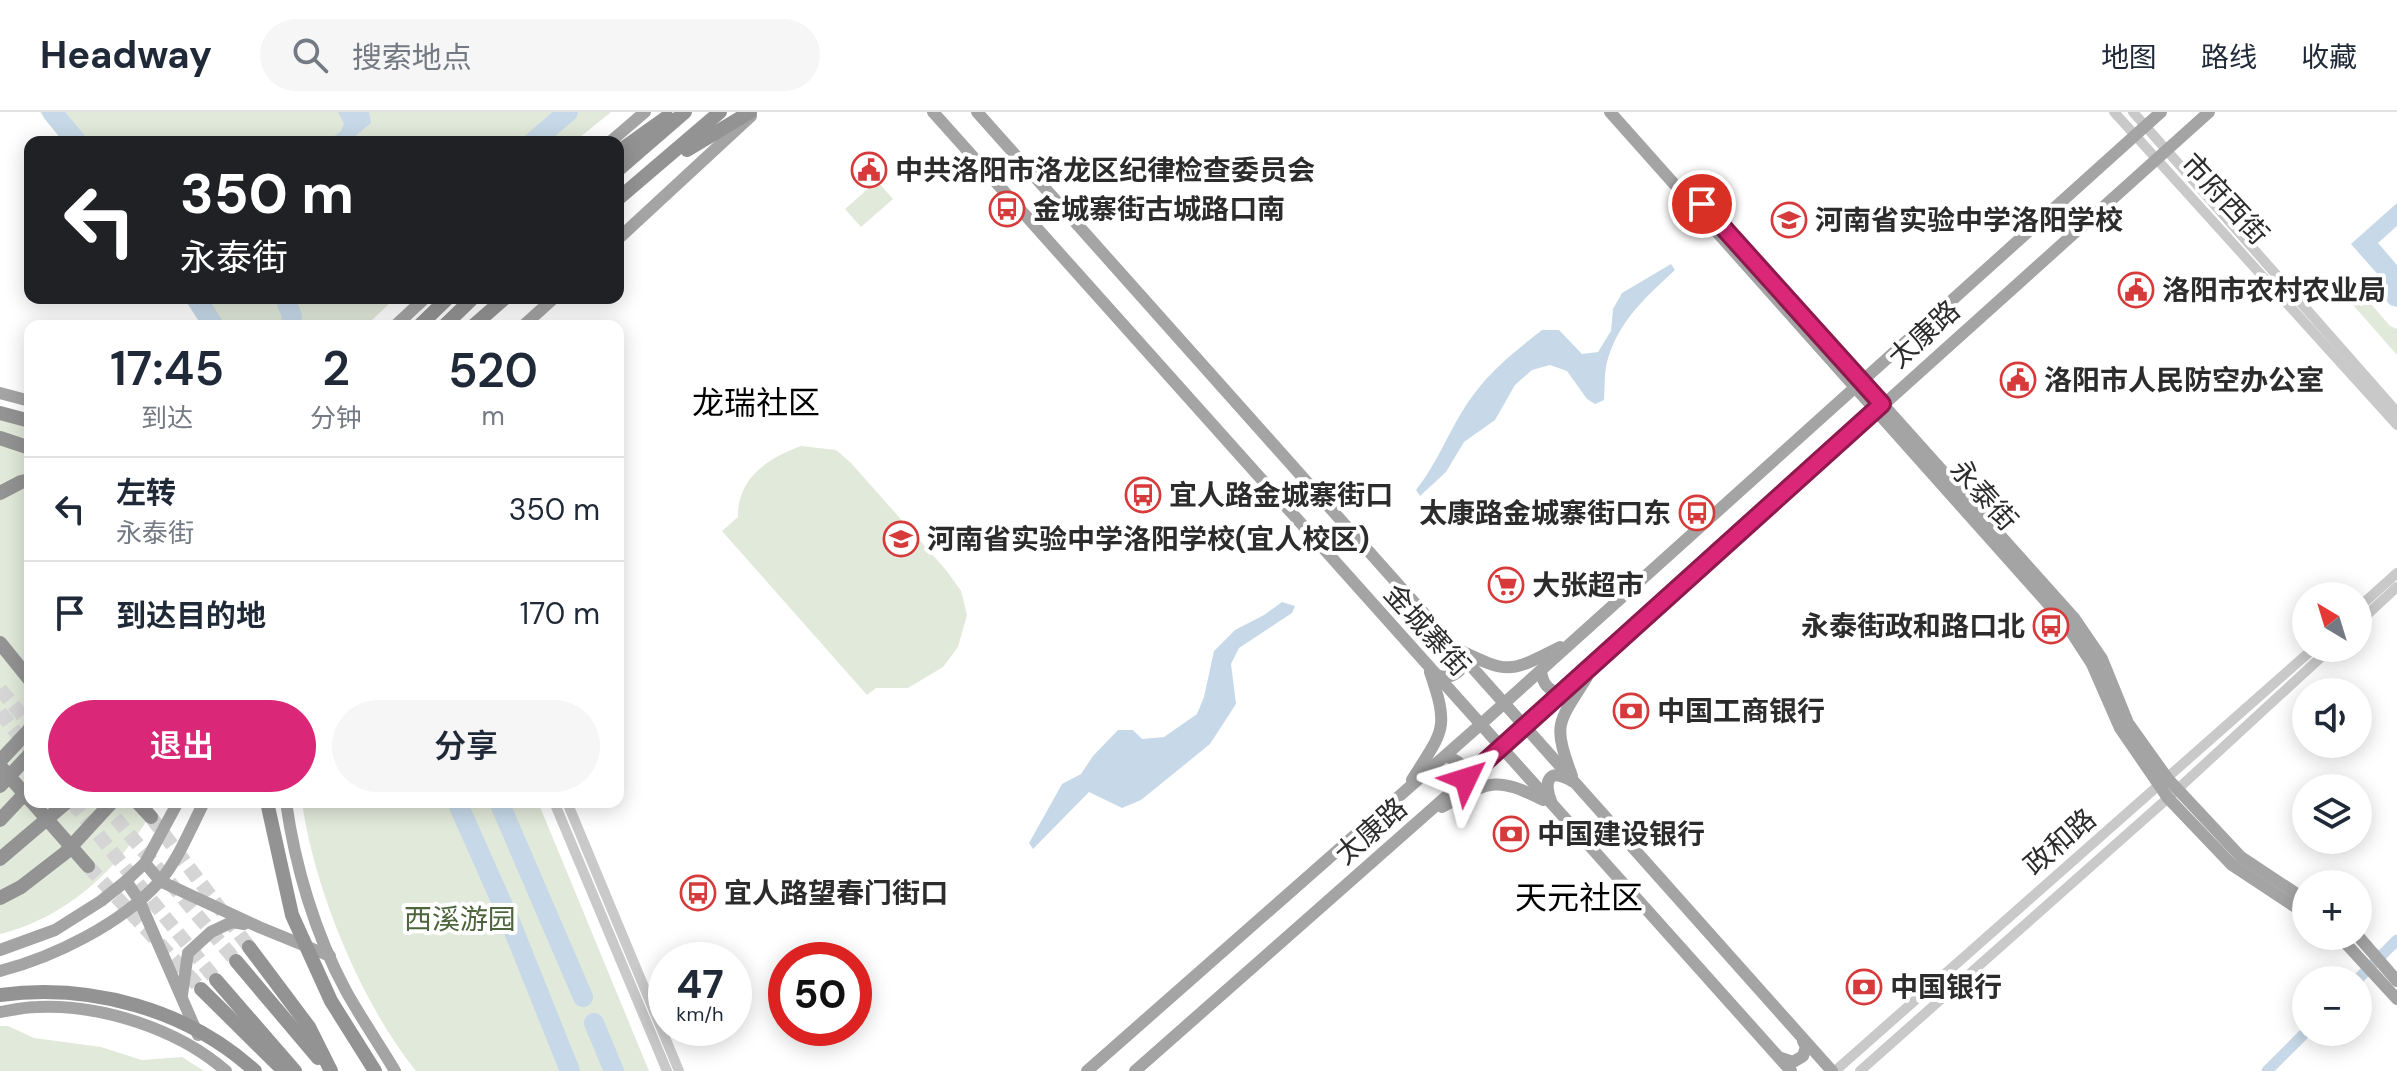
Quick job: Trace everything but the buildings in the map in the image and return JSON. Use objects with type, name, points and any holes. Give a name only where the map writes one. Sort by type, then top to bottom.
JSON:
[{"type":"highway","points":[[624,148],[674,112]]},
{"type":"highway","points":[[624,165],[685,112]]},
{"type":"highway","points":[[624,194],[720,112]]},
{"type":"highway","points":[[652,171],[753,112]]},
{"type":"highway","points":[[425,320],[442,304]]},
{"type":"highway","points":[[450,320],[467,304]]},
{"type":"highway","points":[[480,320],[498,304]]},
{"type":"highway","points":[[493,320],[508,304]]},
{"type":"highway","points":[[0,413],[24,419]]},
{"type":"highway","points":[[0,438],[24,446]]},
{"type":"highway","points":[[0,493],[24,482]]},
{"type":"highway","points":[[0,643],[24,673]]},
{"type":"highway","points":[[24,736],[0,763],[24,792]]},
{"type":"highway","points":[[0,786],[24,760]]},
{"type":"highway","points":[[0,820],[24,794]]},
{"type":"highway","points":[[37,808],[88,866]]},
{"type":"highway","points":[[0,859],[60,808]]},
{"type":"highway","points":[[0,898],[21,887],[65,853],[106,808]]},
{"type":"highway","points":[[143,808],[151,817]]},
{"type":"highway","points":[[268,808],[292,915],[331,1001],[375,1071]]},
{"type":"highway","points":[[249,947],[309,1027],[330,1071]]},
{"type":"highway","points":[[236,961],[330,1071]]},
{"type":"highway","points":[[216,980],[295,1071]]},
{"type":"highway","points":[[201,989],[284,1071]]},
{"type":"highway","points":[[0,995],[33,991],[100,997],[165,1013],[208,1036],[255,1071]]},
{"type":"main road","points":[[617,136],[645,112]]},
{"type":"main road","points":[[624,233],[753,112]]},
{"type":"main road","name":"金城寨街","points":[[933,112],[1791,1071]]},
{"type":"main road","name":"金城寨街","points":[[977,112],[1834,1071]]},
{"type":"main road","name":"永泰街","points":[[1610,112],[1859,384]]},
{"type":"main road","name":"永泰街","points":[[1619,112],[2066,624],[2092,664],[2120,728],[2232,865],[2292,905]]},
{"type":"main road","name":"太康路","points":[[1087,1071],[1541,671],[2161,112]]},
{"type":"main road","name":"太康路","points":[[1135,1071],[1562,694],[2209,112]]},
{"type":"main road","points":[[401,320],[419,304]]},
{"type":"main road","points":[[530,320],[547,304]]},
{"type":"main road","points":[[0,393],[24,399]]},
{"type":"main road","points":[[1456,651],[1491,666],[1507,669],[1525,665],[1574,641]]},
{"type":"main road","points":[[1432,671],[1447,678],[1454,676],[1460,670],[1456,651]]},
{"type":"main road","points":[[1575,783],[1560,744],[1558,727],[1595,664]]},
{"type":"main road","points":[[1403,793],[1437,739],[1442,724],[1442,708],[1432,671]]},
{"type":"main road","points":[[1541,671],[1542,681],[1550,691],[1562,694]]},
{"type":"main road","points":[[1445,756],[1456,759],[1465,770],[1466,779]]},
{"type":"main road","points":[[1552,804],[1546,787],[1553,775],[1563,775],[1575,783]]},
{"type":"main road","points":[[1422,818],[1478,788],[1497,783],[1515,786],[1552,804]]},
{"type":"main road","name":"永泰街","points":[[2168,788],[2241,857],[2292,891]]},
{"type":"main road","points":[[0,950],[55,930],[126,881],[145,863],[175,808]]},
{"type":"main road","points":[[0,971],[34,960],[97,931],[139,900],[160,881],[201,808]]},
{"type":"main road","points":[[287,808],[292,848],[330,956],[346,990],[395,1071]]},
{"type":"main road","points":[[145,863],[160,881],[330,956]]},
{"type":"main road","points":[[126,881],[139,900],[206,1053]]},
{"type":"main road","points":[[182,997],[188,953],[211,932],[232,922],[259,927]]},
{"type":"main road","points":[[2358,950],[2396,998]]},
{"type":"main road","points":[[2362,950],[2397,981]]},
{"type":"main road","points":[[0,1002],[6,1011],[37,1007],[88,1010],[157,1028],[206,1053],[226,1071]]},
{"type":"main road","points":[[1778,1057],[1793,1062],[1803,1056],[1806,1047],[1802,1037]]},
{"type":"street","name":"市府西街","points":[[2114,112],[2397,425]]},
{"type":"street","name":"市府西街","points":[[2133,112],[2397,412]]},
{"type":"street","points":[[2372,595],[2397,573]]},
{"type":"street","points":[[2372,610],[2397,587]]},
{"type":"street","name":"政和路","points":[[1860,1071],[2168,788],[2299,662]]},
{"type":"street","name":"政和路","points":[[1834,1071],[2315,662]]},
{"type":"street","points":[[557,808],[667,1071]]},
{"type":"street","points":[[569,808],[679,1071]]},
{"type":"green space","points":[[40,112],[611,112],[581,136],[58,136]]},
{"type":"green space","points":[[877,181],[893,199],[861,227],[845,209]]},
{"type":"green space","points":[[2358,289],[2390,326],[2397,329],[2397,355],[2347,298]]},
{"type":"green space","points":[[188,304],[389,304],[372,320],[198,320]]},
{"type":"green space","points":[[0,415],[24,421],[24,808],[154,808],[129,846],[92,885],[49,915],[0,934]]},
{"type":"green space","points":[[801,446],[836,450],[851,463],[961,591],[967,615],[958,647],[943,667],[908,688],[876,688],[867,695],[722,531],[738,517],[743,491],[757,471],[766,463]]},
{"type":"green space","name":"西溪游园","points":[[303,808],[540,808],[649,1071],[416,1071],[377,1013],[359,979],[329,907]]},
{"type":"green space","points":[[0,1026],[8,1026],[34,1038],[101,1047],[142,1060],[182,1057],[204,1071],[0,1071]]},
{"type":"water","points":[[338,112],[369,112],[371,123],[355,136],[335,136],[344,124]]},
{"type":"water","points":[[2397,203],[2397,226],[2378,243],[2397,265],[2397,307],[2390,305],[2380,293],[2388,286],[2351,244]]},
{"type":"water","points":[[1671,264],[1675,270],[1634,311],[1618,334],[1606,366],[1604,400],[1595,404],[1587,399],[1567,371],[1550,365],[1532,370],[1515,385],[1495,420],[1464,442],[1446,472],[1420,496],[1416,490],[1466,406],[1506,359],[1542,330],[1559,330],[1582,354],[1598,352],[1611,331],[1613,309],[1622,293]]},
{"type":"water","points":[[1282,602],[1295,606],[1292,613],[1239,648],[1231,664],[1236,704],[1210,744],[1141,800],[1122,808],[1089,792],[1033,849],[1029,843],[1062,784],[1081,774],[1093,756],[1118,730],[1133,730],[1142,739],[1164,737],[1197,714],[1214,651],[1235,630]]},
{"type":"waterway","points":[[52,112],[72,136]]},
{"type":"waterway","points":[[540,136],[568,112]]},
{"type":"waterway","points":[[200,304],[210,320]]},
{"type":"waterway","points":[[287,304],[292,320]]},
{"type":"waterway","points":[[460,808],[509,919],[570,1071]]},
{"type":"waterway","points":[[502,808],[583,997]]},
{"type":"waterway","points":[[2371,966],[2397,940]]},
{"type":"waterway","points":[[594,1023],[614,1071]]},
{"type":"waterway","points":[[2267,1071],[2292,1046]]},
{"type":"tunnel","points":[[0,689],[24,718]]},
{"type":"tunnel","points":[[0,712],[24,742]]},
{"type":"tunnel","points":[[77,808],[216,980]]},
{"type":"tunnel","points":[[107,808],[236,961]]},
{"type":"tunnel","points":[[151,817],[249,947]]},
{"type":"tunnel","points":[[88,866],[201,989]]},
{"type":"place","name":"中共洛阳市洛龙区纪律检查委员会","points":[[869,170]]},
{"type":"place","name":"金城寨街古城路口南","points":[[1007,209]]},
{"type":"place","name":"河南省实验中学洛阳学校","points":[[1789,220]]},
{"type":"place","name":"洛阳市农村农业局","points":[[2136,290]]},
{"type":"place","name":"洛阳市人民防空办公室","points":[[2018,380]]},
{"type":"place","name":"宜人路金城寨街口","points":[[1143,495]]},
{"type":"place","name":"太康路金城寨街口东","points":[[1697,513]]},
{"type":"place","name":"河南省实验中学洛阳学校(宜人校区)","points":[[901,539]]},
{"type":"place","name":"大张超市","points":[[1506,585]]},
{"type":"place","name":"永泰街政和路口北","points":[[2051,626]]},
{"type":"place","name":"中国工商银行","points":[[1631,711]]},
{"type":"place","name":"中国建设银行","points":[[1511,834]]},
{"type":"place","name":"宜人路望春门街口","points":[[698,893]]},
{"type":"place","name":"中国银行","points":[[1864,987]]},
{"type":"district","name":"龙瑞社区","points":[[756,403]]},
{"type":"district","name":"天元社区","points":[[1579,898]]},
{"type":"route","points":[[1466,779],[1882,404],[1702,204]]}]
